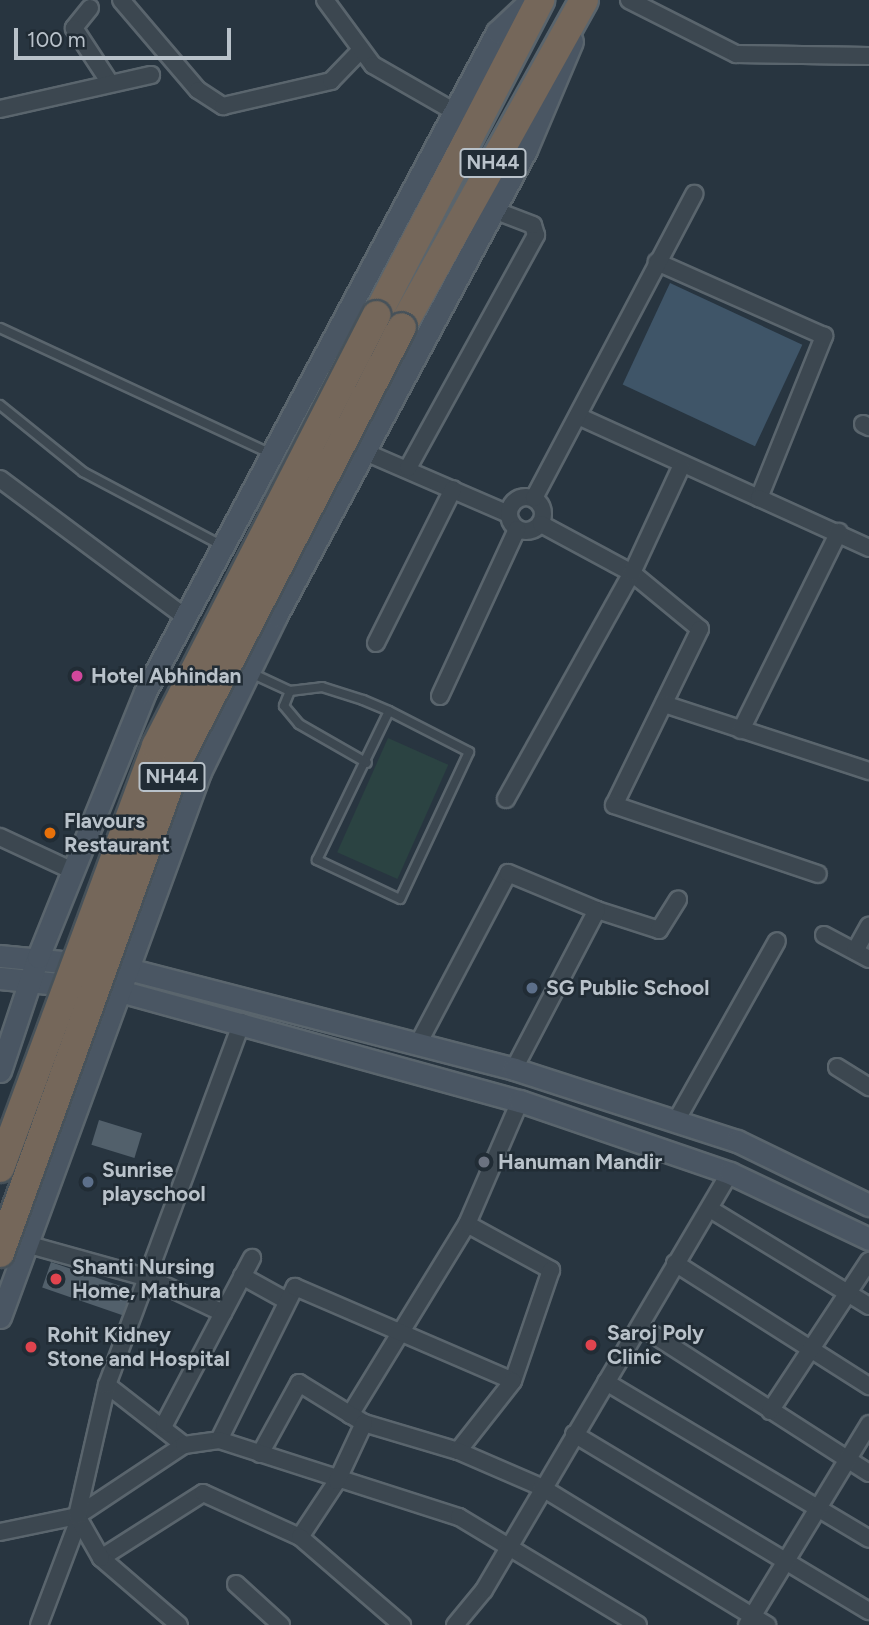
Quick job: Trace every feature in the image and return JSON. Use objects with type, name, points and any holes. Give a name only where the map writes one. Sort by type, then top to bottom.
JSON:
[{"type":"highway","name":"NH44","points":[[13,1248],[178,761],[390,321],[540,0]]},
{"type":"highway","name":"NH44","points":[[0,1168],[156,746],[390,321],[582,3]]},
{"type":"street","points":[[121,0],[198,90],[223,106],[324,83],[360,51]]},
{"type":"street","points":[[325,0],[360,51],[385,74],[455,112]]},
{"type":"street","points":[[0,1071],[38,957],[145,692],[221,545],[514,0]]},
{"type":"street","points":[[497,32],[531,0]]},
{"type":"street","points":[[629,0],[736,54],[869,56]]},
{"type":"street","points":[[0,1317],[13,1248],[200,772],[248,672],[494,210],[569,53],[582,3]]},
{"type":"street","points":[[90,8],[74,28],[110,83]]},
{"type":"street","points":[[0,109],[151,75]]},
{"type":"street","points":[[534,498],[694,194]]},
{"type":"street","points":[[408,468],[536,235],[533,225],[494,210]]},
{"type":"street","points":[[657,262],[824,336],[759,498]]},
{"type":"street","points":[[578,416],[681,467],[839,532],[869,548]]},
{"type":"street","points":[[365,453],[408,468],[508,514],[517,529]]},
{"type":"street","points":[[506,799],[632,573],[681,467]]},
{"type":"street","points":[[0,479],[184,616]]},
{"type":"street","points":[[376,643],[453,489]]},
{"type":"street","points":[[508,514],[513,502],[534,498]]},
{"type":"street","points":[[534,498],[543,510],[541,524]]},
{"type":"street","points":[[517,529],[541,524],[632,573],[700,629],[614,805],[818,874]]},
{"type":"street","points":[[440,696],[517,529]]},
{"type":"street","points":[[741,730],[839,532]]},
{"type":"street","points":[[664,704],[869,771]]},
{"type":"street","points":[[0,837],[74,871]]},
{"type":"street","points":[[418,1044],[509,873],[597,910],[659,930],[678,900]]},
{"type":"street","points":[[514,1069],[597,910]]},
{"type":"street","points":[[824,935],[862,955],[869,926]]},
{"type":"street","points":[[676,1121],[777,941]]},
{"type":"street","points":[[0,956],[38,957],[124,968],[514,1069],[737,1141],[869,1205]]},
{"type":"street","points":[[0,978],[116,990],[242,1022],[520,1101],[730,1173],[869,1239]]},
{"type":"street","points":[[39,1625],[78,1518],[107,1385],[242,1022]]},
{"type":"street","points":[[837,1067],[869,1087]]},
{"type":"street","points":[[300,1537],[337,1481],[357,1419],[400,1332],[467,1224],[520,1101]]},
{"type":"street","points":[[454,1625],[507,1550],[541,1487],[730,1173]]},
{"type":"street","points":[[710,1209],[869,1306]]},
{"type":"street","points":[[458,1451],[513,1381],[551,1270],[467,1224]]},
{"type":"street","points":[[13,1248],[149,1278],[223,1312]]},
{"type":"street","points":[[164,1425],[252,1258]]},
{"type":"street","points":[[770,1411],[869,1261]]},
{"type":"street","points":[[675,1263],[869,1386]]},
{"type":"street","points":[[242,1276],[287,1301]]},
{"type":"street","points":[[219,1440],[295,1287],[513,1381]]},
{"type":"street","points":[[640,1326],[869,1473]]},
{"type":"street","points":[[606,1382],[869,1539]]},
{"type":"street","points":[[260,1454],[299,1383],[357,1419],[458,1451],[541,1487],[750,1621],[767,1625]]},
{"type":"street","points":[[107,1385],[164,1425],[184,1445]]},
{"type":"street","points":[[750,1621],[869,1424]]},
{"type":"street","points":[[574,1434],[869,1611]]},
{"type":"street","points":[[0,1532],[78,1518],[184,1445],[219,1440],[337,1481],[459,1517],[507,1550],[638,1625]]},
{"type":"street","points":[[102,1558],[203,1493],[300,1537],[402,1625]]},
{"type":"street","points":[[78,1518],[102,1558],[170,1623]]},
{"type":"street","points":[[236,1584],[281,1625]]},
{"type":"lane","points":[[0,328],[271,454]]},
{"type":"lane","points":[[0,405],[83,472],[221,545]]},
{"type":"lane","points":[[248,672],[290,691],[322,687],[389,711],[468,752],[400,899],[317,860],[367,763],[389,711]]},
{"type":"lane","points":[[290,691],[284,706],[299,724],[367,763]]},
{"type":"green space","points":[[388,738],[448,765],[397,879],[337,852]]},
{"type":"water","points":[[670,283],[802,345],[755,446],[623,385]]},
{"type":"building","points":[[99,1120],[142,1133],[134,1158],[91,1145]]},
{"type":"building","points":[[51,1262],[131,1290],[123,1315],[42,1288]]},
{"type":"place","name":"Hotel Abhindan","points":[[77,676]]},
{"type":"place","name":"Flavours Restaurant","points":[[50,833]]},
{"type":"place","name":"SG Public School","points":[[532,988]]},
{"type":"place","name":"Hanuman Mandir","points":[[484,1162]]},
{"type":"place","name":"Sunrise playschool","points":[[88,1182]]},
{"type":"place","name":"Shanti Nursing Home, Mathura","points":[[56,1279]]},
{"type":"place","name":"Saroj Poly Clinic","points":[[591,1345]]},
{"type":"place","name":"Rohit Kidney Stone and Hospital","points":[[31,1347]]}]
